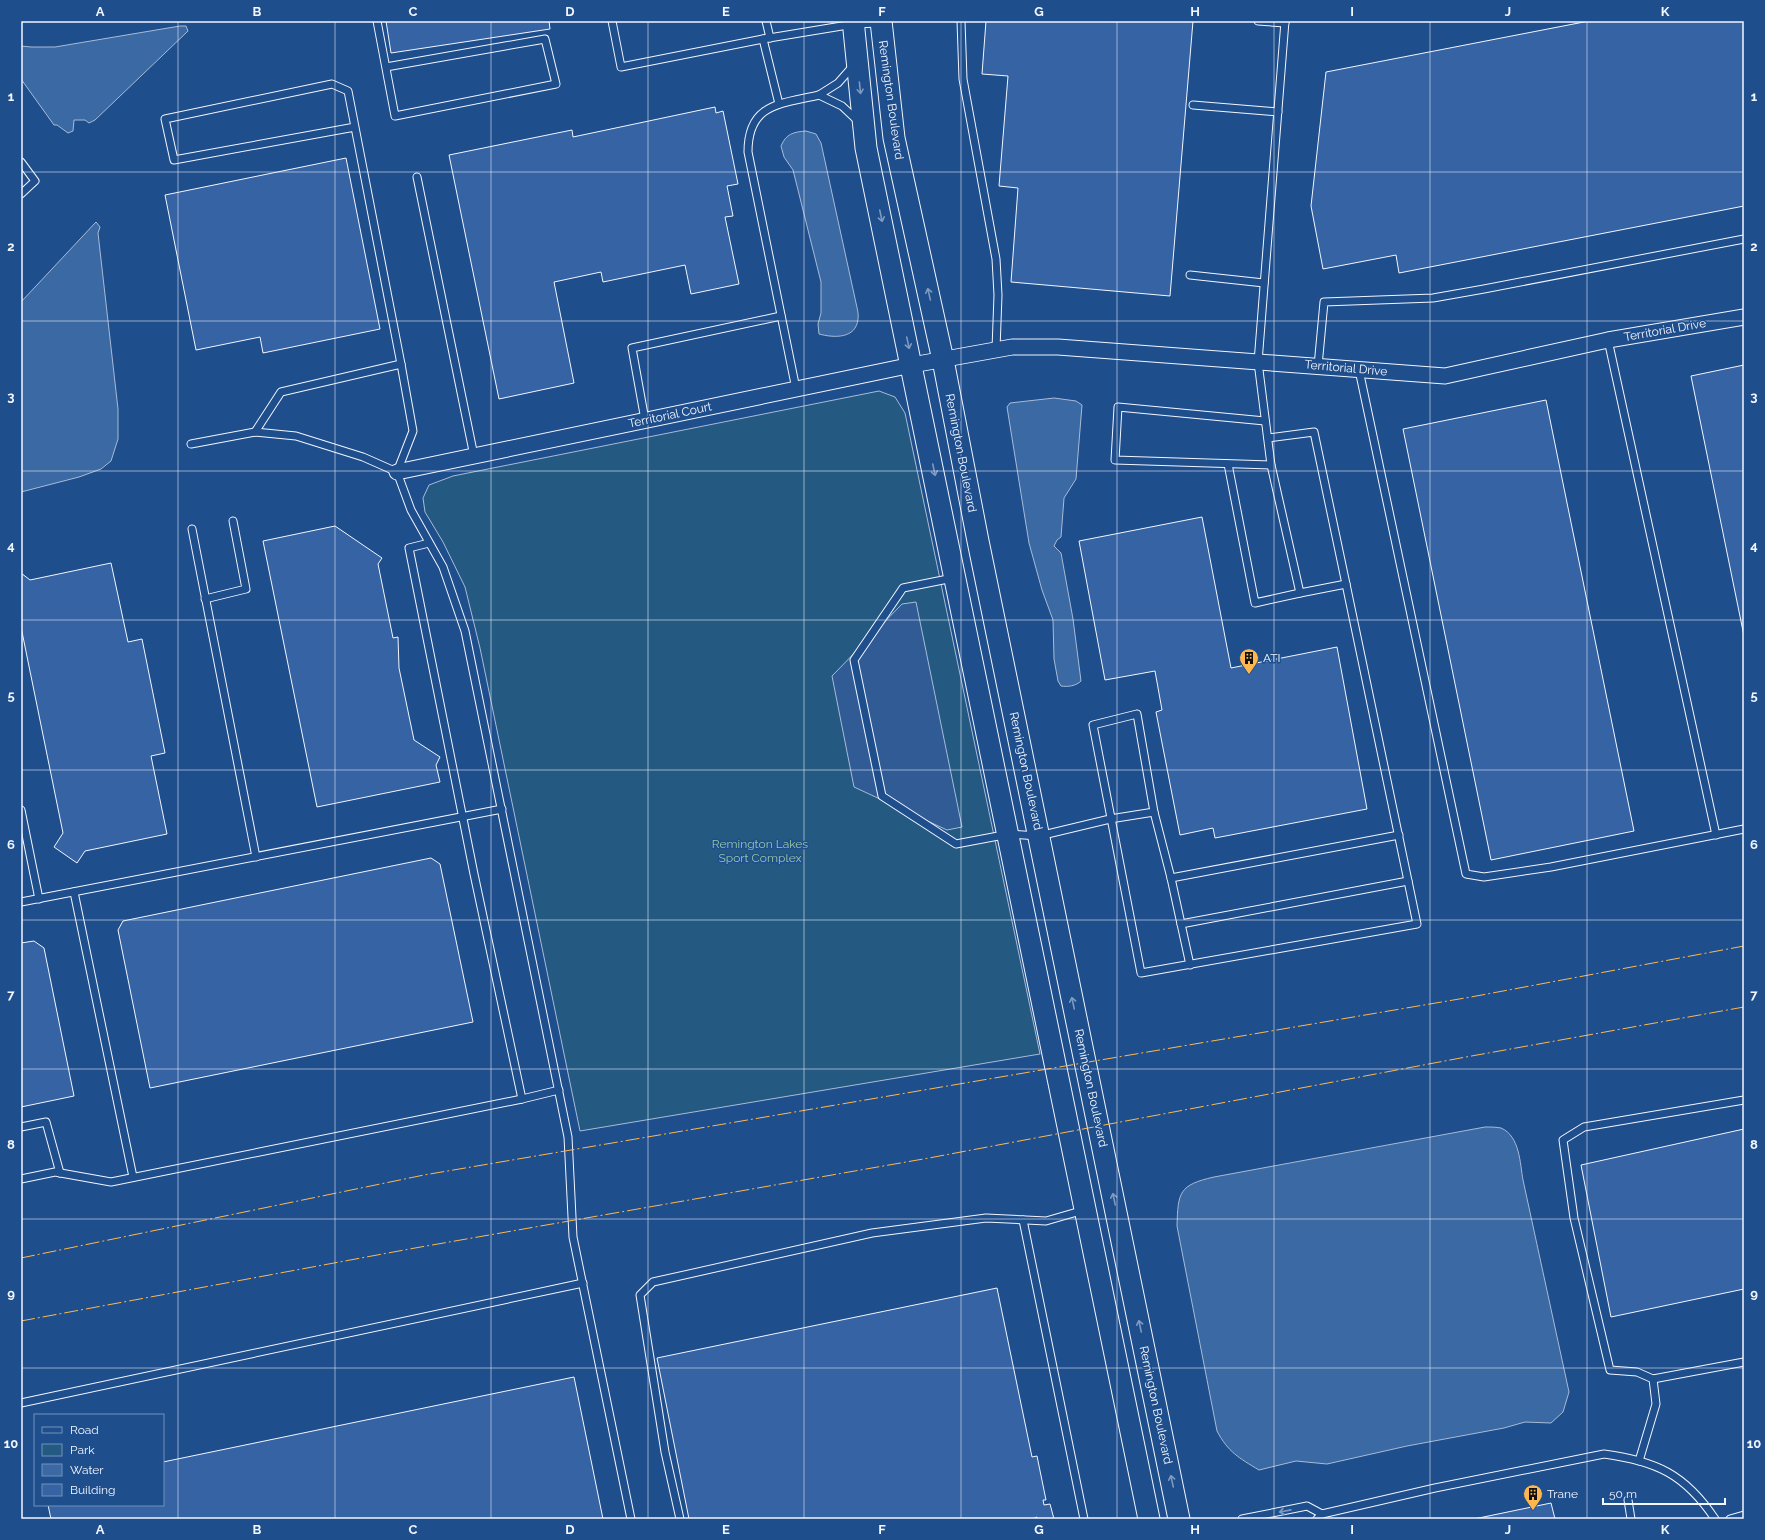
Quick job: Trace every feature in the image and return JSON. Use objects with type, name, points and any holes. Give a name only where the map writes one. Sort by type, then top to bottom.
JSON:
[{"type":"street","points":[[854,22],[866,148],[956,577],[1149,1519]]},
{"type":"street","name":"Remington Boulevard","points":[[881,22],[894,138],[944,360],[978,541],[1179,1519]]},
{"type":"street","name":"Territorial Drive","points":[[944,360],[1012,347],[1058,346],[1445,376],[1608,340],[1744,317]]},
{"type":"street","name":"Territorial Court","points":[[397,472],[912,365],[944,360]]},
{"type":"lane","points":[[377,21],[395,116],[556,84],[545,39],[386,67]]},
{"type":"lane","points":[[612,21],[621,66],[854,22],[881,22]]},
{"type":"lane","points":[[766,21],[766,39],[779,104]]},
{"type":"lane","points":[[961,21],[963,79],[996,260],[998,295],[996,349]]},
{"type":"lane","points":[[1258,21],[1285,22],[1258,362],[1271,465],[1300,593]]},
{"type":"lane","points":[[796,389],[748,152],[748,138],[753,124],[761,113],[779,104],[819,95],[838,83],[857,62]]},
{"type":"lane","points":[[355,127],[174,160],[165,119],[332,84],[348,91],[355,127],[413,432],[397,472],[411,510],[443,567],[465,631],[568,1137],[574,1237],[631,1519]]},
{"type":"lane","points":[[819,95],[842,106],[864,128]]},
{"type":"lane","points":[[1193,105],[1278,112]]},
{"type":"lane","points":[[21,162],[35,181],[21,194]]},
{"type":"lane","points":[[417,177],[474,456]]},
{"type":"lane","points":[[1318,366],[1324,302],[1433,298],[1484,290],[1744,239]]},
{"type":"lane","points":[[1190,275],[1264,283]]},
{"type":"lane","points":[[645,420],[632,348],[781,316]]},
{"type":"lane","points":[[1608,340],[1716,835]]},
{"type":"lane","points":[[255,432],[281,392],[400,364]]},
{"type":"lane","points":[[1359,370],[1466,874],[1484,877],[1551,867],[1744,829]]},
{"type":"lane","points":[[1265,421],[1118,407],[1115,460],[1271,465]]},
{"type":"lane","points":[[191,444],[255,432],[296,436],[363,457],[397,472]]},
{"type":"lane","points":[[1190,965],[1171,878],[1154,812],[1137,714],[1093,725],[1141,973],[1190,965],[1417,924],[1314,432],[1268,438]]},
{"type":"lane","points":[[1228,464],[1255,603],[1346,584]]},
{"type":"lane","points":[[205,599],[246,589],[232,521]]},
{"type":"lane","points":[[192,529],[256,857]]},
{"type":"lane","points":[[430,543],[409,548],[462,817],[522,1099]]},
{"type":"lane","points":[[956,577],[903,588],[854,660],[882,796],[956,844],[1009,834],[1039,836],[1110,819],[1154,812]]},
{"type":"lane","points":[[21,902],[502,809]]},
{"type":"lane","points":[[21,810],[39,899]]},
{"type":"lane","points":[[1171,878],[1398,835]]},
{"type":"lane","points":[[1181,924],[1408,882]]},
{"type":"lane","points":[[74,892],[133,1177]]},
{"type":"lane","points":[[21,1179],[55,1172],[111,1182],[522,1099],[559,1090]]},
{"type":"lane","points":[[1744,1100],[1584,1127],[1563,1140],[1574,1218],[1610,1370],[1638,1372],[1653,1379],[1744,1362]]},
{"type":"lane","points":[[21,1127],[46,1122],[60,1173]]},
{"type":"lane","points":[[680,1519],[665,1452],[640,1295],[653,1282],[872,1233],[986,1218],[1046,1221],[1086,1209]]},
{"type":"lane","points":[[1023,1220],[1084,1519]]},
{"type":"lane","points":[[21,1403],[583,1283]]},
{"type":"lane","points":[[1639,1461],[1656,1404],[1653,1379]]},
{"type":"lane","points":[[1242,1519],[1307,1506],[1320,1517],[1443,1486],[1604,1454],[1627,1457],[1658,1466],[1681,1480],[1702,1499],[1715,1519]]},
{"type":"lane","points":[[1628,1500],[1631,1519]]},
{"type":"lane","points":[[1730,1519],[1744,1515]]},
{"type":"green space","name":"Remington Lakes Sport Complex","points":[[879,391],[895,397],[905,413],[1040,1054],[580,1131],[480,648],[465,587],[443,542],[425,512],[423,498],[429,485],[453,476]]},
{"type":"shaded area","points":[[916,602],[962,827],[947,830],[854,787],[832,676],[902,604]]},
{"type":"water","points":[[186,26],[188,31],[95,120],[89,123],[85,120],[74,120],[73,131],[68,133],[57,125],[54,125],[21,79],[21,46],[55,47]]},
{"type":"water","points":[[806,131],[816,134],[821,143],[858,311],[856,326],[849,334],[843,336],[819,334],[818,324],[821,313],[821,282],[793,170],[784,157],[781,146],[790,134]]},
{"type":"water","points":[[96,222],[100,227],[98,233],[118,409],[118,439],[111,461],[101,469],[79,477],[21,492],[21,302]]},
{"type":"water","points":[[1054,398],[1076,401],[1082,405],[1076,479],[1064,498],[1061,537],[1057,540],[1054,546],[1061,553],[1073,619],[1081,681],[1074,685],[1066,686],[1061,686],[1058,681],[1054,659],[1053,620],[1042,590],[1029,543],[1007,407],[1010,403]]},
{"type":"water","points":[[1485,1127],[1501,1128],[1507,1132],[1512,1137],[1518,1151],[1569,1392],[1563,1412],[1551,1423],[1525,1422],[1504,1428],[1407,1446],[1327,1464],[1296,1461],[1259,1470],[1240,1458],[1225,1444],[1217,1431],[1177,1226],[1178,1205],[1183,1192],[1187,1187],[1194,1183],[1214,1177]]},
{"type":"building","points":[[386,21],[549,21],[550,29],[391,53]]},
{"type":"building","points":[[986,21],[1193,21],[1170,296],[1011,282],[1018,188],[999,186],[1008,76],[982,74]]},
{"type":"building","points":[[1589,21],[1744,21],[1744,206],[1399,273],[1396,255],[1323,269],[1311,206],[1326,72]]},
{"type":"building","points":[[715,107],[716,113],[723,111],[738,184],[727,186],[733,216],[725,217],[739,284],[691,294],[685,265],[603,282],[601,272],[554,282],[574,383],[499,399],[449,155],[572,130],[573,137]]},
{"type":"building","points":[[346,158],[380,329],[263,353],[260,337],[196,350],[165,195]]},
{"type":"building","points":[[1744,365],[1744,636],[1691,376]]},
{"type":"building","points":[[1546,400],[1634,831],[1491,860],[1403,429]]},
{"type":"building","name":"ATI","points":[[1202,517],[1231,668],[1337,647],[1367,809],[1215,838],[1213,828],[1180,835],[1156,712],[1162,710],[1155,671],[1105,680],[1079,541]]},
{"type":"building","points":[[335,526],[382,558],[378,564],[393,638],[398,637],[399,668],[414,740],[440,757],[436,765],[440,782],[317,807],[263,541]]},
{"type":"building","points":[[111,563],[128,642],[142,639],[165,753],[151,756],[167,834],[85,851],[77,863],[54,847],[63,833],[21,627],[21,573],[30,580]]},
{"type":"building","points":[[431,858],[440,864],[473,1022],[150,1088],[118,930],[123,921]]},
{"type":"building","points":[[34,941],[44,948],[74,1096],[21,1107],[21,943]]},
{"type":"building","points":[[1744,1129],[1744,1289],[1611,1317],[1581,1165]]},
{"type":"building","points":[[997,1288],[1032,1457],[1037,1456],[1046,1500],[1043,1500],[1044,1505],[1050,1504],[1054,1519],[1037,1519],[1037,1517],[1032,1519],[689,1519],[657,1358]]},
{"type":"building","points":[[574,1377],[603,1519],[51,1519],[48,1506],[164,1506],[164,1462]]},
{"type":"building","name":"Trane","points":[[1551,1503],[1555,1519],[1474,1519]]},
{"type":"power","points":[[21,1258],[424,1175],[1471,997],[1744,946]]},
{"type":"power","points":[[21,1321],[415,1248],[929,1158],[1466,1057],[1744,1007]]},
{"type":"place","name":"ATI","points":[[1249,675]]},
{"type":"place","name":"Trane","points":[[1533,1511]]}]
